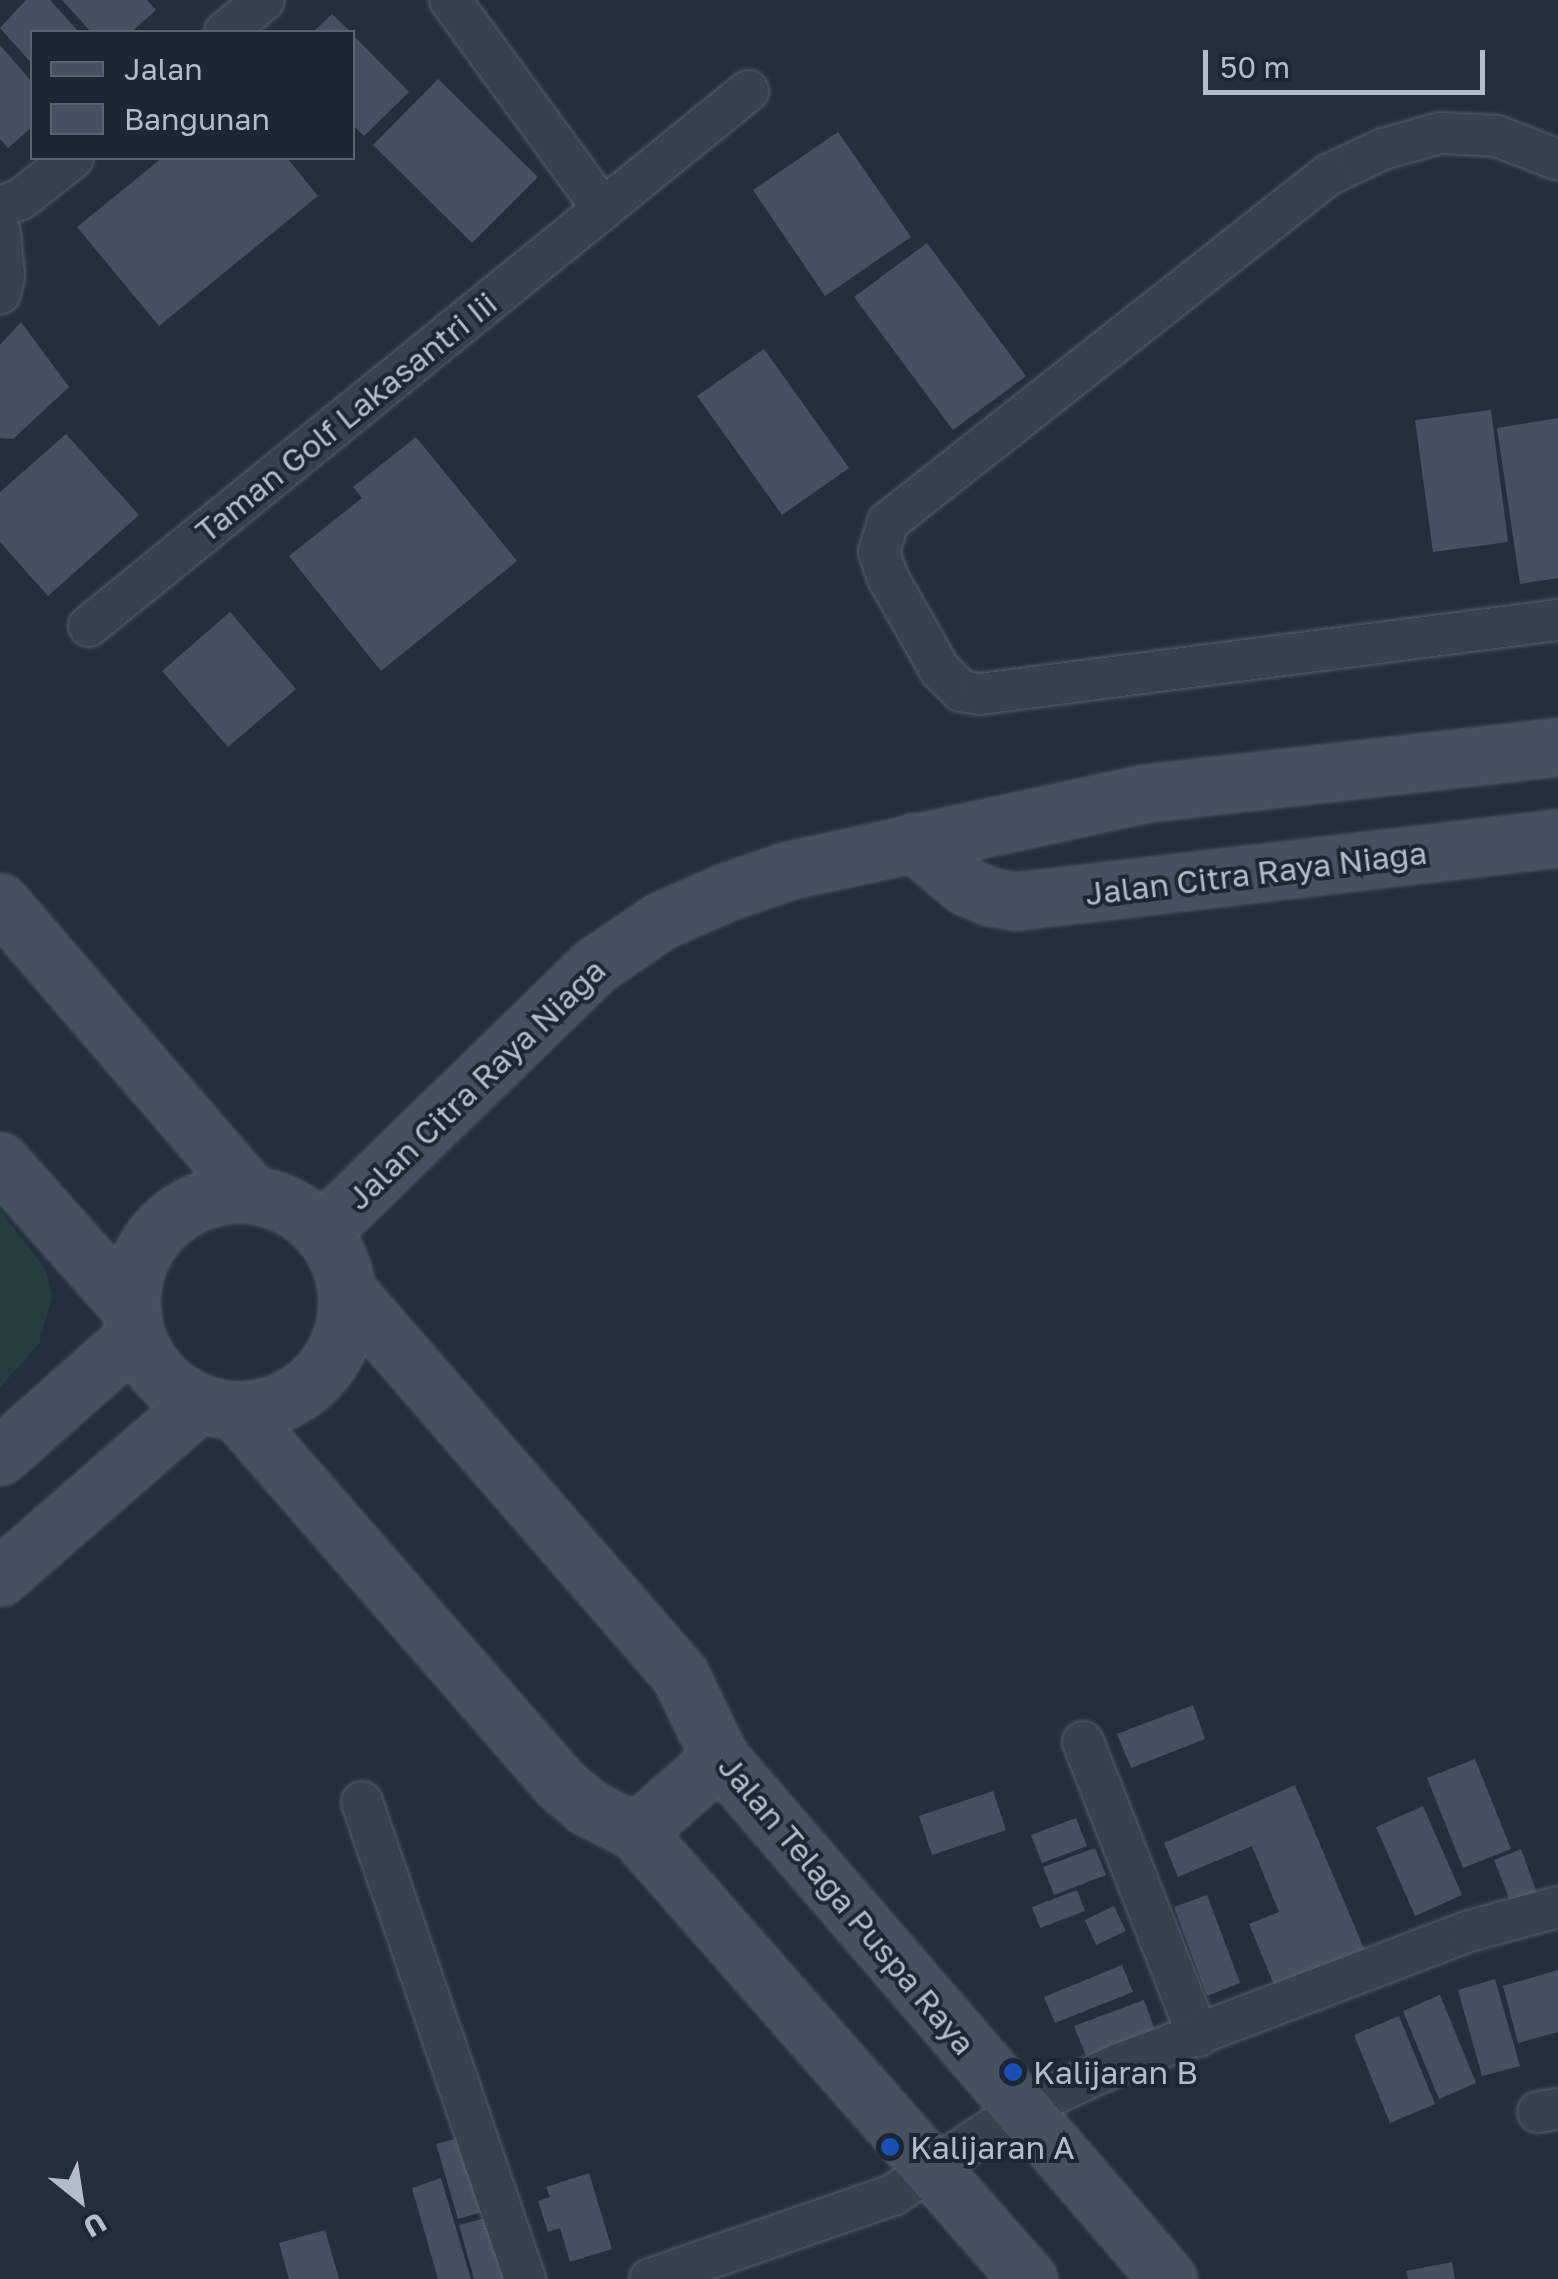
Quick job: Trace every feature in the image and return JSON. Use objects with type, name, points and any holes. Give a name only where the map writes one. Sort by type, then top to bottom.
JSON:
[{"type":"main road","name":"Jalan Citra Raya Niaga","points":[[322,1231],[596,965],[660,922],[790,870],[1146,793],[1558,747]]},
{"type":"main road","name":"Jalan Citra Raya Niaga","points":[[913,842],[965,886],[991,897],[1017,900],[1558,838]]},
{"type":"main road","points":[[0,902],[251,1194]]},
{"type":"main road","points":[[0,1161],[133,1322],[149,1365],[171,1388],[217,1407],[266,1407],[295,1395],[319,1376],[336,1351],[346,1322],[348,1292],[334,1249],[322,1231],[278,1201],[251,1194],[205,1201],[164,1224],[145,1248],[133,1277],[133,1322],[0,1456]]},
{"type":"main road","name":"Jalan Telaga Puspa Raya","points":[[348,1292],[680,1675],[720,1758],[1168,2279]]},
{"type":"main road","points":[[0,1577],[217,1407]]},
{"type":"main road","points":[[217,1407],[560,1784],[587,1806],[636,1832],[1028,2279]]},
{"type":"main road","points":[[636,1832],[720,1758]]},
{"type":"street","points":[[227,30],[264,0]]},
{"type":"street","points":[[450,0],[603,208]]},
{"type":"street","name":"Taman Golf Lakasantri Iii","points":[[89,626],[748,91]]},
{"type":"street","points":[[1558,160],[1497,136],[1440,134],[1383,149],[1328,175],[888,522],[879,552],[888,578],[940,670],[961,691],[980,694],[1558,620]]},
{"type":"street","points":[[0,207],[20,199],[70,160]]},
{"type":"street","points":[[0,233],[4,274],[0,294]]},
{"type":"street","points":[[1083,1742],[1198,2036]]},
{"type":"street","points":[[362,1802],[525,2279]]},
{"type":"street","points":[[650,2279],[836,2218],[893,2195],[1020,2110],[1120,2064],[1470,1931],[1558,1907]]},
{"type":"green space","points":[[0,1210],[46,1270],[52,1296],[39,1344],[0,1387]]},
{"type":"building","points":[[26,0],[50,0],[77,30],[30,30],[30,62],[0,28]]},
{"type":"building","points":[[62,0],[147,0],[156,10],[133,30],[89,30]]},
{"type":"building","points":[[332,14],[349,30],[315,30]]},
{"type":"building","points":[[355,37],[409,92],[364,136],[355,127]]},
{"type":"building","points":[[0,45],[30,80],[30,129],[8,148],[0,139]]},
{"type":"building","points":[[438,79],[538,177],[472,243],[373,145]]},
{"type":"building","points":[[838,132],[911,237],[825,296],[753,190]]},
{"type":"building","points":[[160,160],[289,160],[318,196],[159,326],[77,227]]},
{"type":"building","points":[[927,243],[1026,376],[953,430],[854,297]]},
{"type":"building","points":[[21,322],[69,387],[13,439],[0,438],[0,345]]},
{"type":"building","points":[[764,349],[849,468],[782,515],[697,396]]},
{"type":"building","points":[[1491,410],[1508,542],[1433,552],[1415,420]]},
{"type":"building","points":[[1558,418],[1558,578],[1520,584],[1497,428]]},
{"type":"building","points":[[66,434],[139,515],[48,596],[0,542],[0,492]]},
{"type":"building","points":[[416,437],[517,561],[381,671],[289,556],[362,498],[353,487]]},
{"type":"building","points":[[230,612],[296,689],[228,747],[162,671]]},
{"type":"building","points":[[1193,1705],[1205,1739],[1131,1768],[1117,1734]]},
{"type":"building","points":[[1475,1759],[1511,1849],[1463,1868],[1427,1778]]},
{"type":"building","points":[[1295,1785],[1368,1958],[1274,1985],[1249,1924],[1279,1912],[1252,1846],[1178,1877],[1164,1843]]},
{"type":"building","points":[[993,1791],[1006,1830],[932,1855],[919,1816]]},
{"type":"building","points":[[1423,1806],[1462,1895],[1415,1916],[1376,1827]]},
{"type":"building","points":[[1076,1818],[1087,1846],[1042,1863],[1031,1835]]},
{"type":"building","points":[[1095,1848],[1106,1875],[1054,1895],[1043,1867]]},
{"type":"building","points":[[1521,1849],[1538,1896],[1512,1906],[1494,1860]]},
{"type":"building","points":[[1077,1890],[1085,1911],[1040,1928],[1032,1907]]},
{"type":"building","points":[[1207,1895],[1240,1983],[1207,1996],[1174,1907]]},
{"type":"building","points":[[1114,1906],[1126,1931],[1096,1945],[1085,1920]]},
{"type":"building","points":[[1122,1965],[1133,1992],[1055,2023],[1044,1997]]},
{"type":"building","points":[[1558,1970],[1558,2032],[1518,2043],[1503,1986]]},
{"type":"building","points":[[1495,1979],[1520,2066],[1482,2076],[1458,1990]]},
{"type":"building","points":[[1440,1995],[1476,2083],[1439,2099],[1403,2011]]},
{"type":"building","points":[[1144,2000],[1155,2030],[1086,2056],[1074,2026]]},
{"type":"building","points":[[1399,2016],[1435,2104],[1390,2123],[1354,2035]]},
{"type":"building","points":[[469,2135],[490,2210],[458,2219],[436,2144]]},
{"type":"building","points":[[589,2173],[612,2249],[570,2262],[560,2228],[548,2232],[538,2201],[550,2197],[546,2187]]},
{"type":"building","points":[[441,2178],[471,2279],[438,2279],[412,2188]]},
{"type":"building","points":[[497,2215],[514,2279],[474,2279],[459,2225]]},
{"type":"building","points":[[325,2230],[339,2279],[289,2279],[279,2243]]},
{"type":"building","points":[[1452,2262],[1455,2279],[1408,2279],[1406,2271]]},
{"type":"place","name":"Kalijaran B","points":[[1013,2072]]},
{"type":"place","name":"Kalijaran A","points":[[890,2147]]}]
